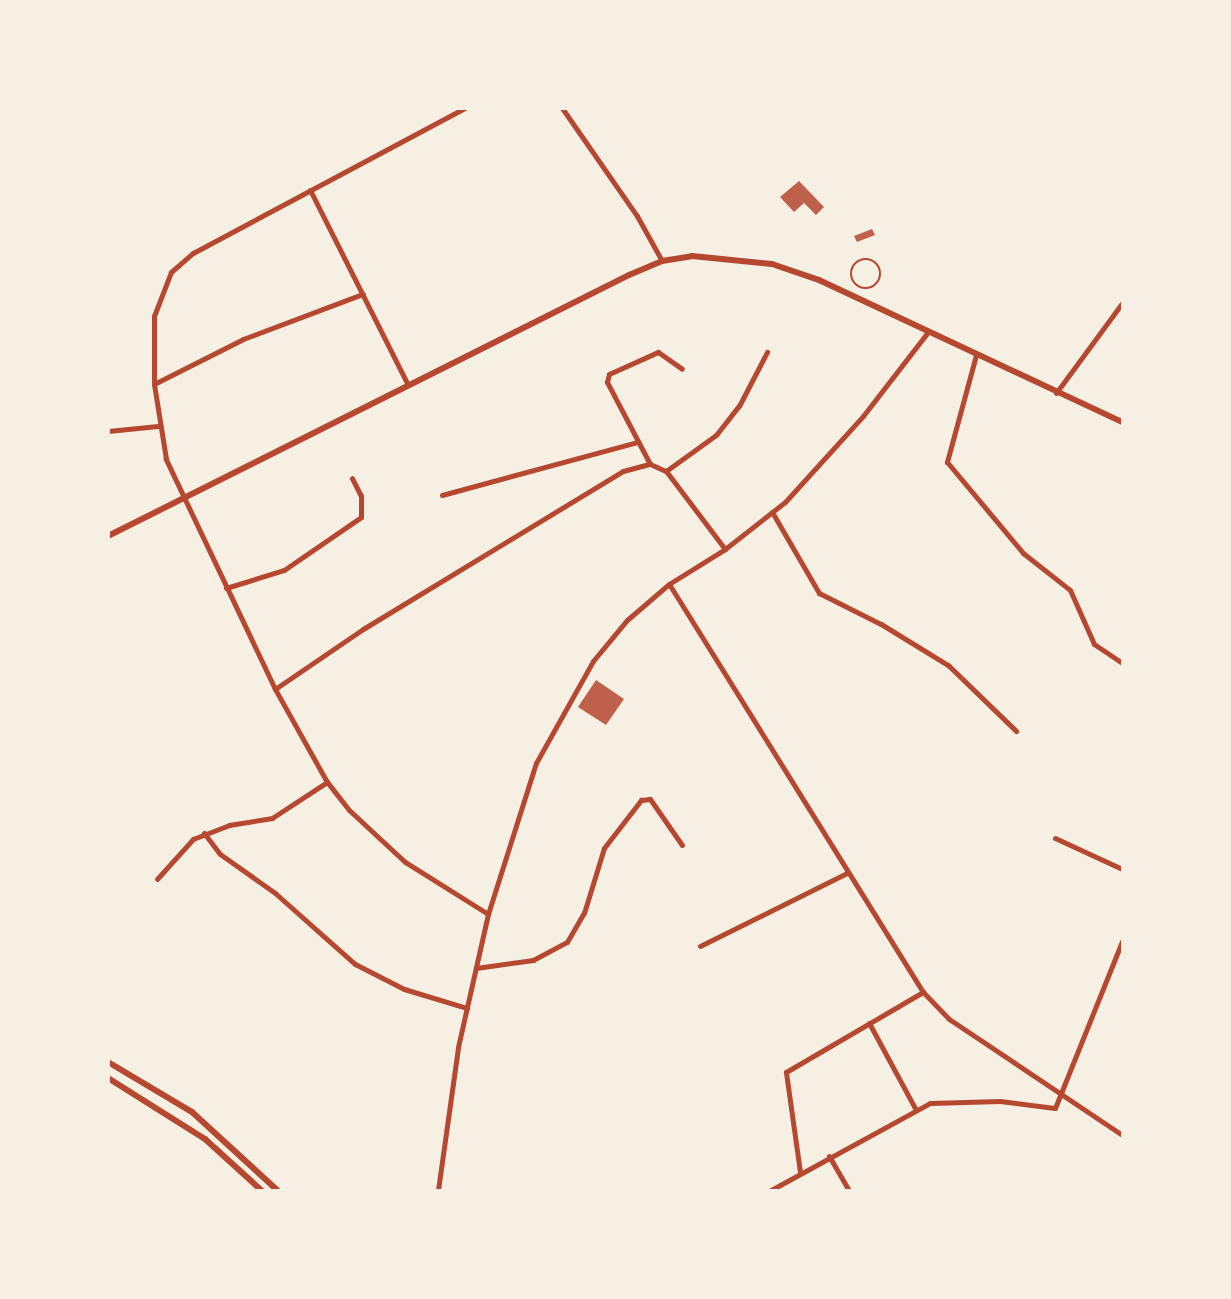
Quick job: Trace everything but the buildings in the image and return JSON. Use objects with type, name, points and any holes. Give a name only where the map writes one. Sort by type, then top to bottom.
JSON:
[{"type":"street","points":[[465,108],[193,253],[171,272],[154,316],[154,384],[158,426],[166,458],[275,689],[327,782],[349,810],[405,862],[488,914]]},
{"type":"street","points":[[562,108],[637,216],[662,261]]},
{"type":"street","points":[[310,190],[408,385]]},
{"type":"street","points":[[108,536],[662,261],[712,254],[772,264],[819,280],[1056,394],[1122,422]]},
{"type":"street","points":[[154,384],[243,339],[363,294]]},
{"type":"street","points":[[1056,394],[1122,303]]},
{"type":"street","points":[[438,1191],[467,1008],[488,914],[515,822],[557,719],[619,630],[669,584],[725,549],[772,512],[863,416],[928,332]]},
{"type":"street","points":[[682,369],[658,352],[609,374],[607,382],[650,464],[666,471],[725,549]]},
{"type":"street","points":[[666,471],[716,435],[739,407],[768,352]]},
{"type":"street","points":[[976,355],[947,462],[1023,553],[1070,590],[1094,645],[1122,663]]},
{"type":"street","points":[[108,431],[158,426]]},
{"type":"street","points":[[442,495],[637,442]]},
{"type":"street","points":[[275,689],[497,545],[624,471],[650,464]]},
{"type":"street","points":[[226,589],[284,570],[361,517],[361,496],[352,478]]},
{"type":"street","points":[[772,512],[819,593],[881,624],[948,665],[1016,731]]},
{"type":"street","points":[[669,584],[923,992],[949,1019],[1122,1135]]},
{"type":"street","points":[[157,879],[181,847],[204,833],[272,818],[327,782]]},
{"type":"street","points":[[476,968],[533,960],[567,942],[584,913],[604,848],[641,800],[650,799],[682,845]]},
{"type":"street","points":[[204,833],[231,864],[282,899],[355,964],[404,989],[467,1008]]},
{"type":"street","points":[[1055,838],[1122,869]]},
{"type":"street","points":[[701,946],[848,873]]},
{"type":"street","points":[[771,1191],[915,1108],[946,1100],[1000,1101],[1048,1110],[1064,1095],[1122,941]]},
{"type":"street","points":[[800,1172],[786,1072],[923,992]]},
{"type":"street","points":[[869,1023],[915,1108]]},
{"type":"street","points":[[108,1062],[192,1112],[277,1191]]},
{"type":"street","points":[[108,1078],[205,1139],[261,1191]]},
{"type":"street","points":[[829,1156],[849,1191]]},
{"type":"lane","points":[[866,259],[875,262],[881,274],[879,283],[867,289],[858,287],[851,275],[854,266],[866,259]]}]
